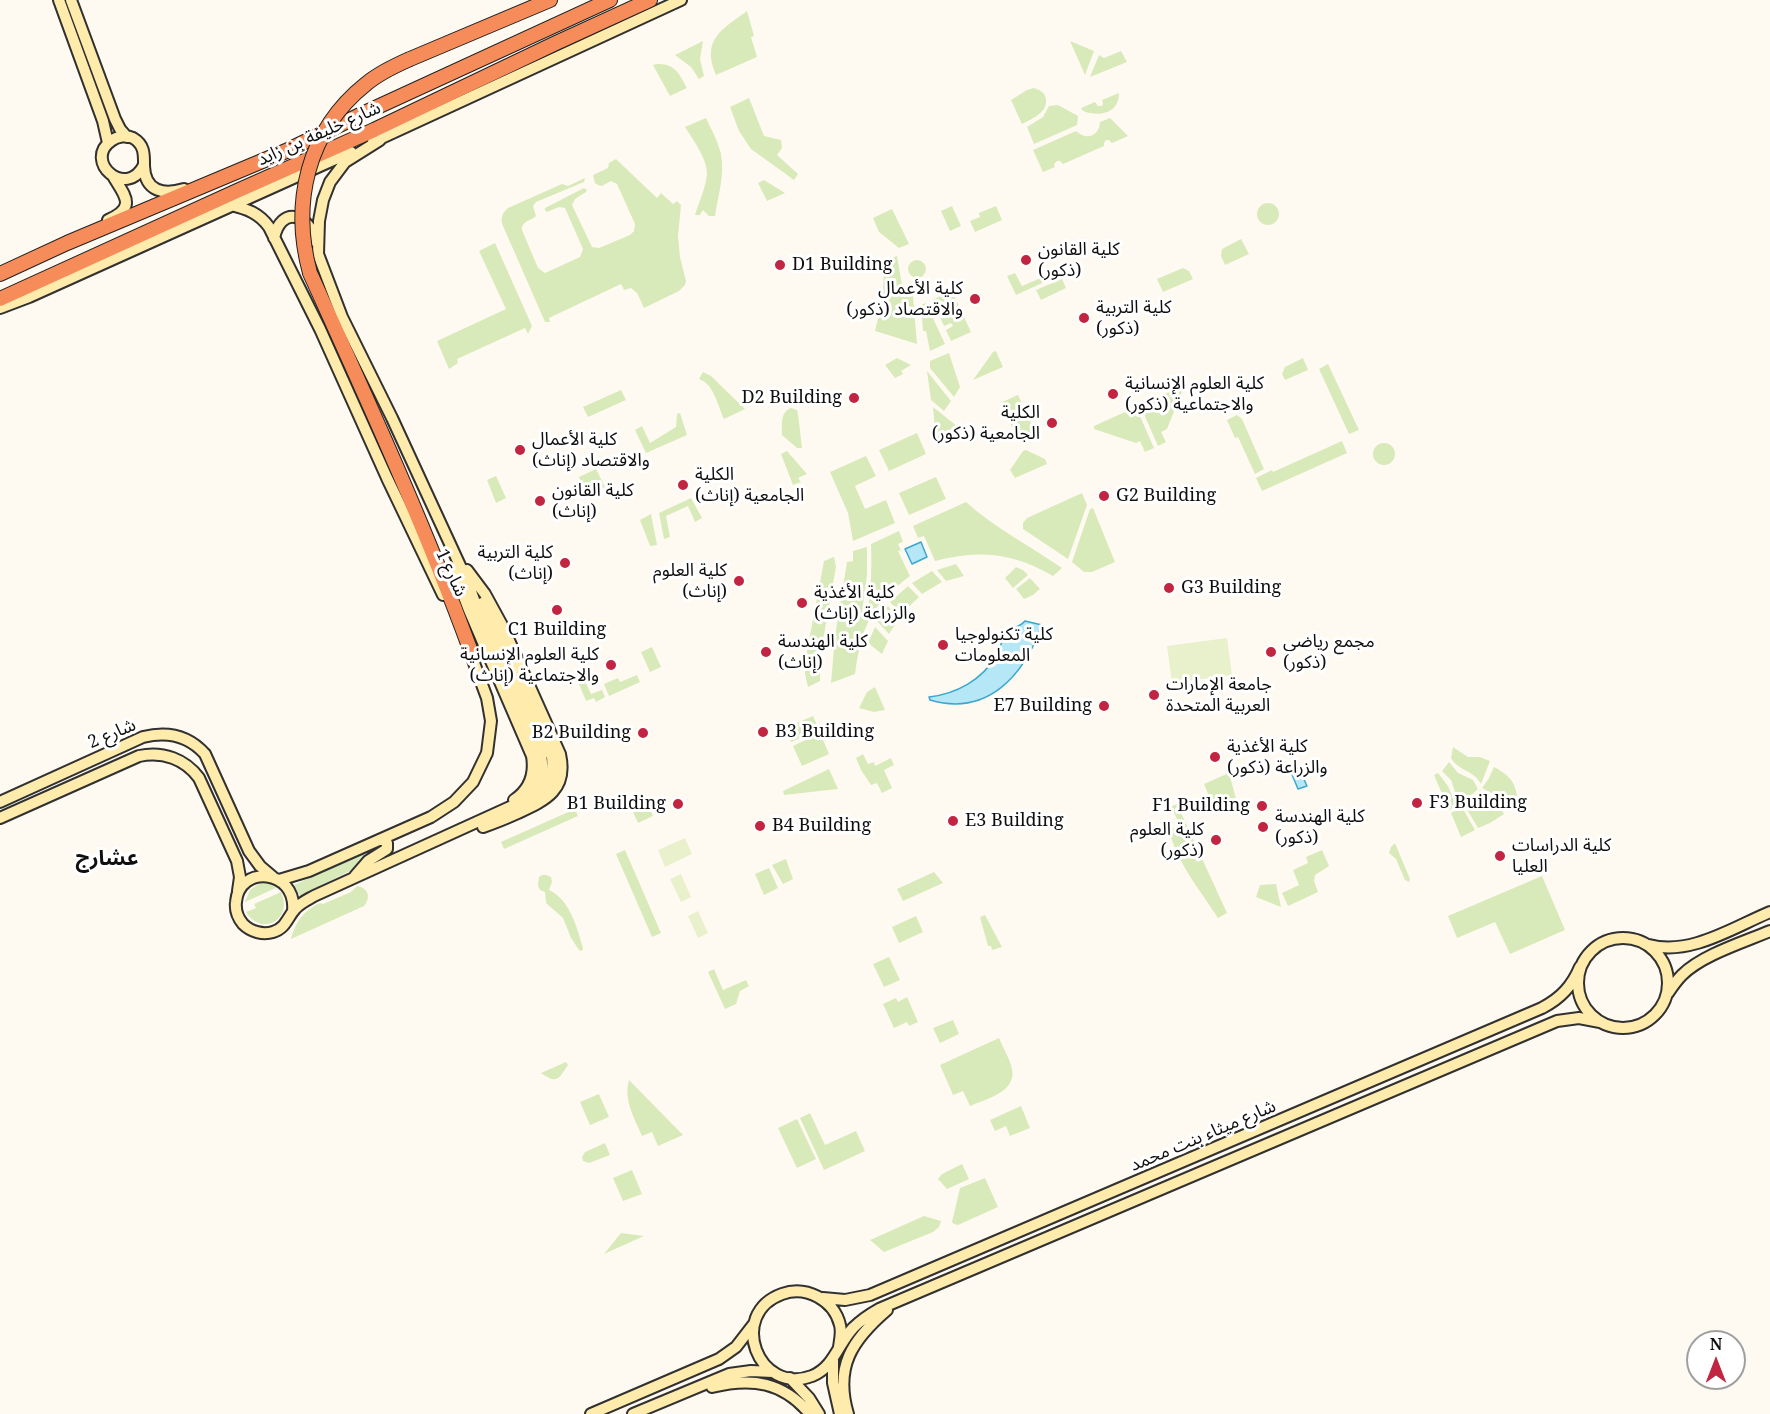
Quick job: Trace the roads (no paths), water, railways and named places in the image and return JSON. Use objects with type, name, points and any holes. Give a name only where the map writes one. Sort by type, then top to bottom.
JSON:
[{"type":"highway","points":[[470,649],[433,552],[392,455],[310,273],[303,239],[305,181],[314,151],[334,118],[364,85],[392,67],[550,0]]},
{"type":"highway","name":"شارع خليفة بن زايد","points":[[0,274],[67,243],[285,151],[610,0]]},
{"type":"highway","name":"شارع خليفة بن زايد","points":[[0,299],[374,130],[650,0]]},
{"type":"street","points":[[59,0],[103,121],[108,143]]},
{"type":"street","points":[[71,0],[115,119],[120,129],[142,147],[145,154],[144,165],[147,180],[152,186],[156,190],[165,192],[183,189],[214,176],[229,175]]},
{"type":"street","points":[[0,308],[29,297],[320,164],[380,140],[681,0]]},
{"type":"street","points":[[67,243],[78,233],[123,211],[126,204],[125,194],[106,170],[102,159],[103,150],[108,143],[116,137],[127,136]]},
{"type":"street","name":"شارع 1","points":[[293,911],[314,896],[523,801],[530,796],[539,783],[543,765],[539,748],[482,622],[468,583],[392,418],[342,317],[318,254],[319,221],[323,200],[330,182],[345,162],[380,140]]},
{"type":"street","points":[[112,176],[121,179],[131,178],[139,173],[144,165]]},
{"type":"street","name":"شارع 1","points":[[231,206],[246,209],[259,216],[274,238],[320,328],[387,478],[470,649],[490,711],[489,742],[483,763],[473,782],[454,802],[430,817],[309,871],[276,879]]},
{"type":"street","points":[[274,238],[278,225],[282,221],[286,218],[298,217],[313,233],[318,254]]},
{"type":"street","points":[[454,553],[485,594],[500,620],[560,754],[562,768],[556,788],[546,799],[499,821],[470,830]]},
{"type":"street","points":[[451,834],[518,798],[528,786],[533,771],[530,749],[465,600],[454,553]]},
{"type":"street","name":"شارع 1","points":[[451,834],[470,830],[536,799],[547,786],[553,765],[549,750],[483,604],[468,583]]},
{"type":"street","name":"شارع 2","points":[[0,802],[143,737],[161,734],[178,736],[188,739],[205,754],[249,851],[260,866],[276,879]]},
{"type":"street","name":"شارع 2","points":[[0,818],[139,756],[160,754],[176,759],[193,770],[214,811],[237,861],[240,877],[238,893]]},
{"type":"street","points":[[353,878],[368,861],[387,849],[387,843],[379,840]]},
{"type":"street","points":[[255,878],[276,879],[287,886],[292,896],[293,911],[288,922],[280,929],[271,933],[255,932],[246,927],[237,915],[238,893],[245,884],[255,878]]},
{"type":"street","points":[[1770,912],[1694,945],[1670,949],[1626,938],[1612,940],[1592,950],[1581,967],[1578,983],[1580,998],[1588,1012],[1600,1022],[1620,1029],[1641,1025],[1658,1012],[1667,993],[1682,974],[1691,967],[1770,931]]},
{"type":"street","points":[[1647,945],[1663,962],[1668,977],[1667,993]]},
{"type":"street","name":"شارع ميثاء بنت محمد","points":[[820,1297],[845,1300],[870,1295],[1521,1017],[1553,1003],[1562,996],[1581,967]]},
{"type":"street","name":"شارع ميثاء بنت محمد","points":[[839,1347],[853,1328],[879,1309],[1557,1021],[1579,1018],[1600,1022]]},
{"type":"street","points":[[591,1414],[719,1359],[736,1347],[760,1310],[776,1296],[786,1292],[809,1293],[820,1297],[836,1314],[840,1324],[839,1347],[833,1360],[818,1373],[799,1379],[773,1372],[751,1371],[729,1374],[633,1414]]},
{"type":"street","points":[[848,1414],[843,1395],[843,1384],[849,1355],[862,1333],[898,1301]]},
{"type":"street","points":[[754,1322],[755,1350],[762,1362],[773,1372]]},
{"type":"street","points":[[833,1360],[833,1383],[840,1414]]},
{"type":"street","points":[[789,1378],[809,1398],[819,1414]]},
{"type":"street","points":[[686,1392],[736,1382],[757,1382],[786,1393],[810,1414]]},
{"type":"water","points":[[921,542],[927,557],[912,564],[905,549]]},
{"type":"water","points":[[1025,621],[1042,625],[1025,660],[1001,688],[986,697],[969,702],[951,704],[930,700],[929,697],[949,693],[976,679],[996,656],[1006,634]]},
{"type":"water","points":[[1296,762],[1307,786],[1298,789],[1288,765]]},
{"type":"place","name":"كلية القانون (ذكور)","points":[[1026,260]]},
{"type":"place","name":"D1 Building","points":[[780,265]]},
{"type":"place","name":"كلية الأعمال والاقتصاد (ذكور)","points":[[975,299]]},
{"type":"place","name":"كلية التربية (ذكور)","points":[[1084,318]]},
{"type":"place","name":"كلية العلوم الإنسانية والاجتماعية (ذكور)","points":[[1113,394]]},
{"type":"place","name":"D2 Building","points":[[854,398]]},
{"type":"place","name":"الكلية الجامعية (ذكور)","points":[[1052,423]]},
{"type":"place","name":"كلية الأعمال والاقتصاد (إناث)","points":[[520,450]]},
{"type":"place","name":"الكلية الجامعية (إناث)","points":[[683,485]]},
{"type":"place","name":"G2 Building","points":[[1104,496]]},
{"type":"place","name":"كلية القانون (إناث)","points":[[540,501]]},
{"type":"place","name":"كلية التربية (إناث)","points":[[565,563]]},
{"type":"place","name":"كلية العلوم (إناث)","points":[[739,581]]},
{"type":"place","name":"G3 Building","points":[[1169,588]]},
{"type":"place","name":"كلية الأغذية والزراعة (إناث)","points":[[802,603]]},
{"type":"place","name":"C1 Building","points":[[557,610]]},
{"type":"place","name":"كلية تكنولوجيا المعلومات","points":[[943,645]]},
{"type":"place","name":"كلية الهندسة (إناث)","points":[[766,652]]},
{"type":"place","name":"مجمع رياضي (ذكور)","points":[[1271,652]]},
{"type":"place","name":"كلية العلوم الإنسانية والاجتماعية (إناث)","points":[[611,665]]},
{"type":"place","name":"جامعة الإمارات العربية المتحدة","points":[[1154,695]]},
{"type":"place","name":"E7 Building","points":[[1104,706]]},
{"type":"place","name":"B3 Building","points":[[763,732]]},
{"type":"place","name":"B2 Building","points":[[643,733]]},
{"type":"place","name":"كلية الأغذية والزراعة (ذكور)","points":[[1215,757]]},
{"type":"place","name":"F3 Building","points":[[1417,803]]},
{"type":"place","name":"B1 Building","points":[[678,804]]},
{"type":"place","name":"F1 Building","points":[[1262,806]]},
{"type":"place","name":"E3 Building","points":[[953,821]]},
{"type":"place","name":"B4 Building","points":[[760,826]]},
{"type":"place","name":"كلية الهندسة (ذكور)","points":[[1263,827]]},
{"type":"place","name":"كلية العلوم (ذكور)","points":[[1216,840]]},
{"type":"place","name":"كلية الدراسات العليا","points":[[1500,856]]},
{"type":"district","name":"عشارج","points":[[107,859]]}]
